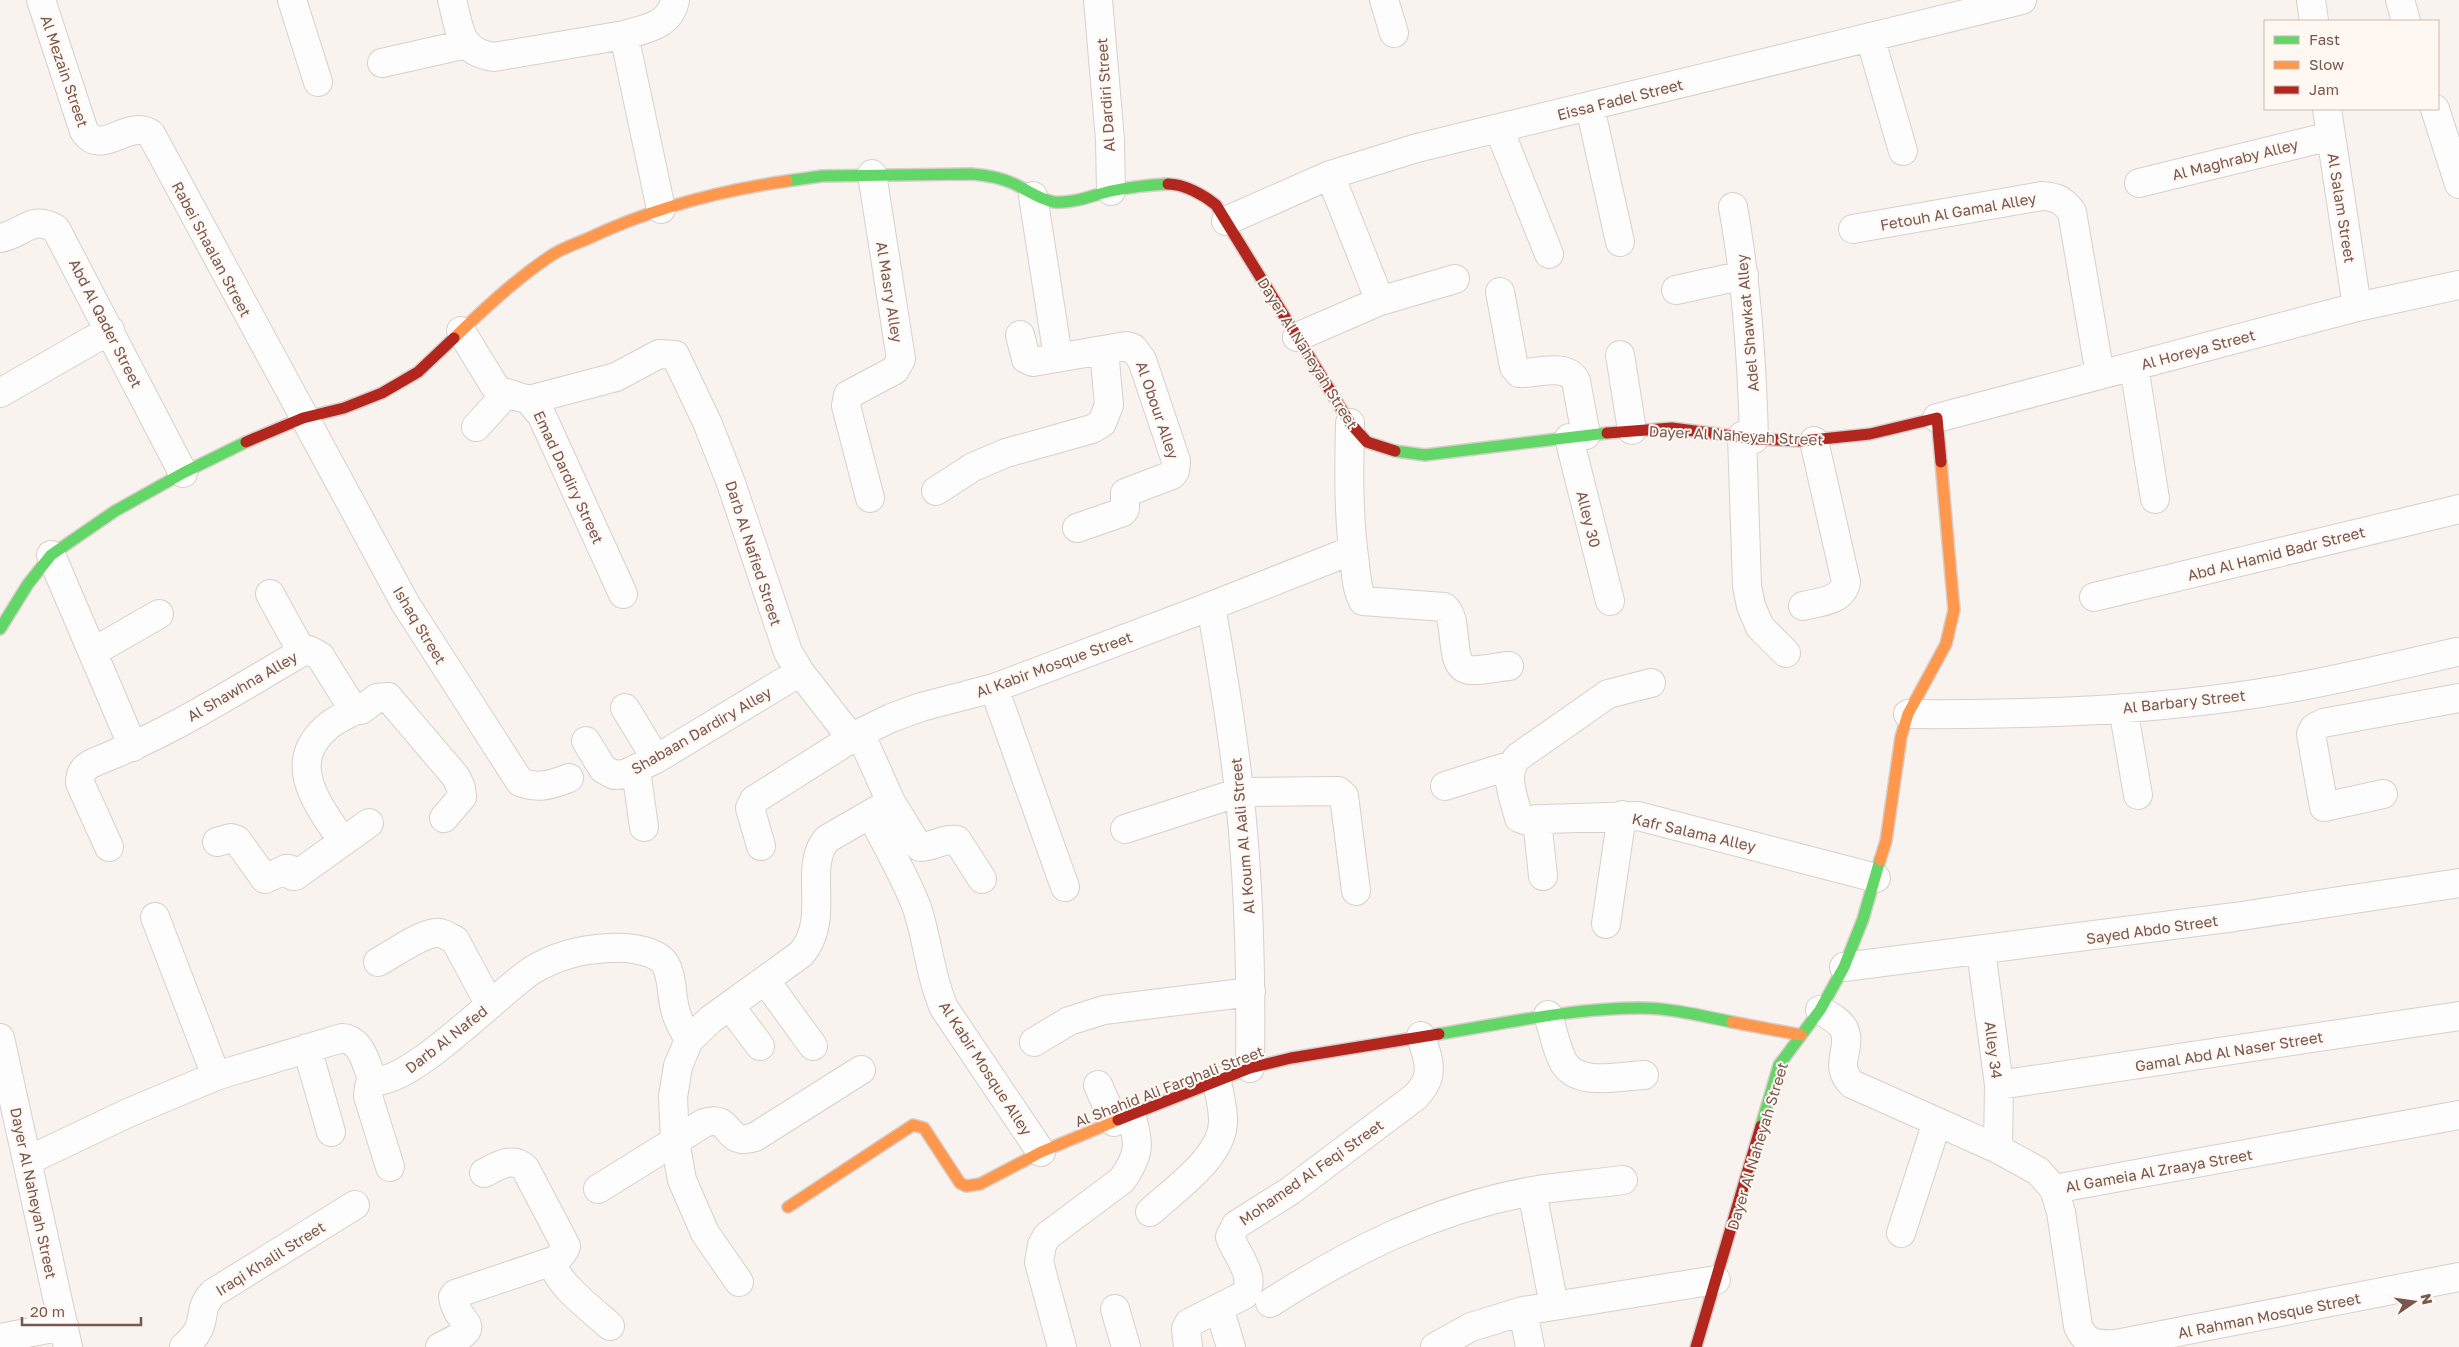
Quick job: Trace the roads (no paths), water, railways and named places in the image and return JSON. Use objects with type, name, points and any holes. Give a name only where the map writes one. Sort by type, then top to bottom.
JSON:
[{"type":"street","name":"Al Mezain Street","points":[[41,0],[84,131],[92,140]]},
{"type":"street","points":[[292,0],[318,82]]},
{"type":"street","points":[[452,0],[466,44],[473,52],[494,58],[624,35],[656,27],[668,17],[675,0]]},
{"type":"street","name":"Al Dardiri Street","points":[[1098,0],[1110,140],[1112,191]]},
{"type":"street","points":[[1384,0],[1394,33]]},
{"type":"street","name":"Eissa Fadel Street","points":[[1226,220],[1330,175],[1416,148],[2022,0]]},
{"type":"street","points":[[2310,0],[2314,20]]},
{"type":"street","points":[[2400,0],[2406,20]]},
{"type":"street","points":[[624,35],[661,209]]},
{"type":"street","points":[[1870,37],[1903,151]]},
{"type":"street","points":[[382,63],[466,44]]},
{"type":"street","points":[[1590,106],[1620,242]]},
{"type":"street","name":"Al Salam Street","points":[[2327,110],[2357,307]]},
{"type":"street","points":[[2435,110],[2459,184]]},
{"type":"street","points":[[1499,129],[1549,254]]},
{"type":"street","name":"Rabei Shaalan Street","points":[[92,140],[102,142],[134,130],[146,130],[151,134],[303,418]]},
{"type":"street","name":"Al Maghraby Alley","points":[[2139,183],[2331,136]]},
{"type":"street","name":"Dayer Al Naheyah Street","points":[[0,629],[28,584],[51,555],[115,511],[183,473],[303,418],[344,408],[382,392],[418,372],[509,286],[554,254],[607,229],[661,209],[740,188],[822,176],[872,174],[971,174],[992,176],[1013,183],[1033,196],[1055,202],[1079,200],[1112,191],[1147,185],[1174,184],[1205,196],[1216,205],[1226,220],[1350,423],[1367,442],[1393,451],[1424,455],[1632,430],[1673,428],[1714,431],[1748,438],[1814,441],[1846,439],[1883,433],[1937,418],[1954,610],[1946,644],[1908,714],[1901,737],[1886,841],[1863,919],[1844,967],[1820,1010],[1779,1065],[1698,1346]]},
{"type":"street","name":"Al Masry Alley","points":[[870,498],[846,406],[848,395],[895,370],[901,359],[872,174]]},
{"type":"street","points":[[1330,175],[1380,301]]},
{"type":"street","points":[[1033,196],[1058,357]]},
{"type":"street","name":"Fetouh Al Gamal Alley","points":[[1853,230],[2042,196],[2054,197],[2065,202],[2072,212],[2100,375]]},
{"type":"street","name":"Adel Shawkat Alley","points":[[1733,207],[1744,274],[1752,375],[1748,438],[1747,586],[1751,606],[1760,627],[1786,653]]},
{"type":"street","name":"Abd Al Qader Street","points":[[0,238],[11,235],[34,223],[46,223],[56,229],[183,473]]},
{"type":"street","points":[[1676,290],[1744,274]]},
{"type":"street","points":[[1297,337],[1380,301],[1455,278]]},
{"type":"street","name":"Al Horeya Street","points":[[1937,418],[2357,307],[2459,285]]},
{"type":"street","name":"Alley 30","points":[[1500,292],[1514,367],[1519,373],[1566,370],[1572,374],[1576,381],[1577,437],[1610,601]]},
{"type":"street","points":[[0,394],[110,330]]},
{"type":"street","name":"Emad Dardiry Street","points":[[462,331],[497,390],[517,397],[542,416],[624,594]]},
{"type":"street","name":"Al Obour Alley","points":[[1020,335],[1024,356],[1028,362],[1126,346],[1134,348],[1138,353],[1176,466],[1172,475],[1124,493],[1125,509],[1123,512],[1077,528]]},
{"type":"street","points":[[936,491],[973,467],[1006,453],[1092,429],[1102,423],[1109,405],[1104,350]]},
{"type":"street","name":"Darb Al Nafied Street","points":[[517,397],[616,377],[659,354],[668,353],[675,356],[707,422],[728,474],[780,630],[800,672],[856,736],[881,808]]},
{"type":"street","points":[[1620,356],[1632,430]]},
{"type":"street","points":[[2134,366],[2156,499]]},
{"type":"street","points":[[476,427],[517,397]]},
{"type":"street","name":"Ishaq Street","points":[[303,418],[405,602],[520,782],[531,786],[550,786],[569,778]]},
{"type":"street","points":[[1350,423],[1349,494],[1353,550],[1358,591],[1363,601],[1444,607],[1450,614],[1457,660],[1461,666],[1470,670],[1509,666]]},
{"type":"street","points":[[1803,606],[1837,597],[1842,593],[1846,582],[1814,441]]},
{"type":"street","name":"Abd Al Hamid Badr Street","points":[[2094,598],[2459,509]]},
{"type":"street","name":"Al Kabir Mosque Street","points":[[761,846],[750,808],[754,800],[856,736],[921,708],[994,688],[1212,606],[1353,550]]},
{"type":"street","points":[[51,555],[133,747]]},
{"type":"street","points":[[270,594],[302,652]]},
{"type":"street","name":"Al Koum Al Aali Street","points":[[1212,606],[1240,792],[1248,892],[1250,1068]]},
{"type":"street","points":[[93,652],[160,614]]},
{"type":"street","name":"Al Shawhna Alley","points":[[110,847],[80,783],[80,776],[86,766],[133,747],[302,652],[309,650],[320,656],[349,705],[356,710]]},
{"type":"street","name":"Al Barbary Street","points":[[1908,714],[2004,714],[2123,708],[2277,690],[2368,673],[2456,652]]},
{"type":"street","name":"Shabaan Dardiry Alley","points":[[586,741],[603,769],[614,775],[646,765],[800,672]]},
{"type":"street","points":[[1445,786],[1512,765],[1518,757],[1608,694],[1651,683]]},
{"type":"street","points":[[994,688],[1065,887]]},
{"type":"street","points":[[343,842],[313,796],[307,779],[308,762],[313,745],[326,728],[356,710],[361,710],[377,698],[388,698],[456,777],[461,788],[462,797],[444,818]]},
{"type":"street","points":[[2383,794],[2324,806],[2311,734],[2314,728],[2323,724],[2459,698]]},
{"type":"street","points":[[625,708],[646,765],[644,827]]},
{"type":"street","points":[[2123,708],[2138,796]]},
{"type":"street","name":"Kafr Salama Alley","points":[[1512,765],[1509,775],[1519,818],[1527,821],[1622,815],[1654,819],[1876,878]]},
{"type":"street","points":[[1125,829],[1240,792],[1338,791],[1344,796],[1356,891]]},
{"type":"street","points":[[739,1282],[705,1233],[682,1180],[675,1141],[673,1097],[678,1066],[689,1040],[730,1006],[801,954],[810,943],[815,928],[818,861],[822,845],[827,840],[881,808],[920,847],[950,839],[957,840],[982,879]]},
{"type":"street","name":"Al Kabir Mosque Alley","points":[[881,808],[923,928],[936,990],[944,1008],[1042,1152]]},
{"type":"street","points":[[1606,924],[1622,815]]},
{"type":"street","points":[[1537,819],[1543,876]]},
{"type":"street","points":[[217,842],[231,838],[237,840],[265,879],[286,869],[289,869],[293,876],[295,876],[369,823]]},
{"type":"street","name":"Sayed Abdo Street","points":[[1844,967],[1982,951],[2235,917],[2459,883]]},
{"type":"street","points":[[155,917],[216,1076]]},
{"type":"street","points":[[378,962],[426,935],[437,932],[446,935],[454,940],[490,1005]]},
{"type":"street","name":"Darb Al Nafed","points":[[375,1080],[387,1080],[408,1069],[531,971],[560,956],[591,948],[623,948],[652,954],[662,959],[670,978],[675,1010],[689,1040]]},
{"type":"street","name":"Alley 34","points":[[1982,951],[1999,1085],[1998,1149]]},
{"type":"street","points":[[765,980],[813,1046]]},
{"type":"street","points":[[1034,1042],[1069,1021],[1094,1012],[1250,992]]},
{"type":"street","points":[[730,1006],[760,1046]]},
{"type":"street","name":"Al Shahid Ali Farghali Street","points":[[788,1207],[913,1125],[924,1128],[960,1183],[966,1186],[980,1184],[1042,1152],[1216,1081],[1250,1068],[1291,1058],[1548,1015],[1595,1009],[1652,1009],[1690,1013],[1801,1035]]},
{"type":"street","name":"Al Gameia Al Zraaya Street","points":[[1820,1010],[1844,1028],[1846,1037],[1843,1070],[1845,1077],[1852,1084],[1998,1149],[2038,1171],[2054,1188],[2459,1115]]},
{"type":"street","points":[[1548,1015],[1564,1062],[1573,1073],[1584,1078],[1644,1075]]},
{"type":"street","name":"Gamal Abd Al Naser Street","points":[[1999,1085],[2459,1016]]},
{"type":"street","name":"Mohamed Al Feqi Street","points":[[1188,1347],[1186,1329],[1190,1323],[1244,1295],[1249,1289],[1250,1280],[1230,1237],[1236,1225],[1290,1191],[1425,1088],[1429,1074],[1428,1060],[1421,1036]]},
{"type":"street","name":"Dayer Al Naheyah Street","points":[[0,1038],[9,1121],[27,1161],[66,1337]]},
{"type":"street","points":[[27,1161],[128,1113],[216,1076],[342,1038],[351,1038],[357,1043],[372,1078],[375,1080],[369,1087],[368,1096],[390,1167]]},
{"type":"street","points":[[307,1048],[331,1132]]},
{"type":"street","points":[[598,1189],[710,1120],[724,1125],[736,1138],[744,1141],[756,1137],[861,1070]]},
{"type":"street","points":[[1150,1212],[1215,1152],[1222,1134],[1224,1120],[1216,1081]]},
{"type":"street","points":[[1062,1347],[1039,1262],[1042,1244],[1047,1236],[1122,1180],[1131,1167],[1136,1153],[1138,1138],[1098,1085]]},
{"type":"street","points":[[1901,1233],[1937,1122]]},
{"type":"street","points":[[440,1347],[464,1335],[466,1330],[465,1320],[454,1304],[453,1297],[455,1294],[556,1260],[563,1254],[566,1246],[525,1168],[516,1161],[510,1161],[484,1173]]},
{"type":"street","points":[[1270,1303],[1330,1265],[1395,1233],[1462,1208],[1532,1191],[1623,1180]]},
{"type":"street","name":"Al Rahman Mosque Street","points":[[2054,1188],[2061,1212],[2078,1326],[2082,1335],[2089,1342],[2116,1344],[2459,1278]]},
{"type":"street","points":[[1532,1191],[1554,1306]]},
{"type":"street","name":"Iraqi Khalil Street","points":[[184,1347],[197,1332],[202,1310],[213,1293],[354,1205]]},
{"type":"street","points":[[556,1260],[554,1268],[567,1286],[610,1326]]},
{"type":"street","points":[[1435,1347],[1471,1327],[1523,1311],[1716,1280]]},
{"type":"street","points":[[1115,1308],[1126,1347]]},
{"type":"street","points":[[1219,1308],[1231,1347]]},
{"type":"street","points":[[1523,1311],[1530,1347]]},
{"type":"street","points":[[0,1338],[66,1337]]}]
